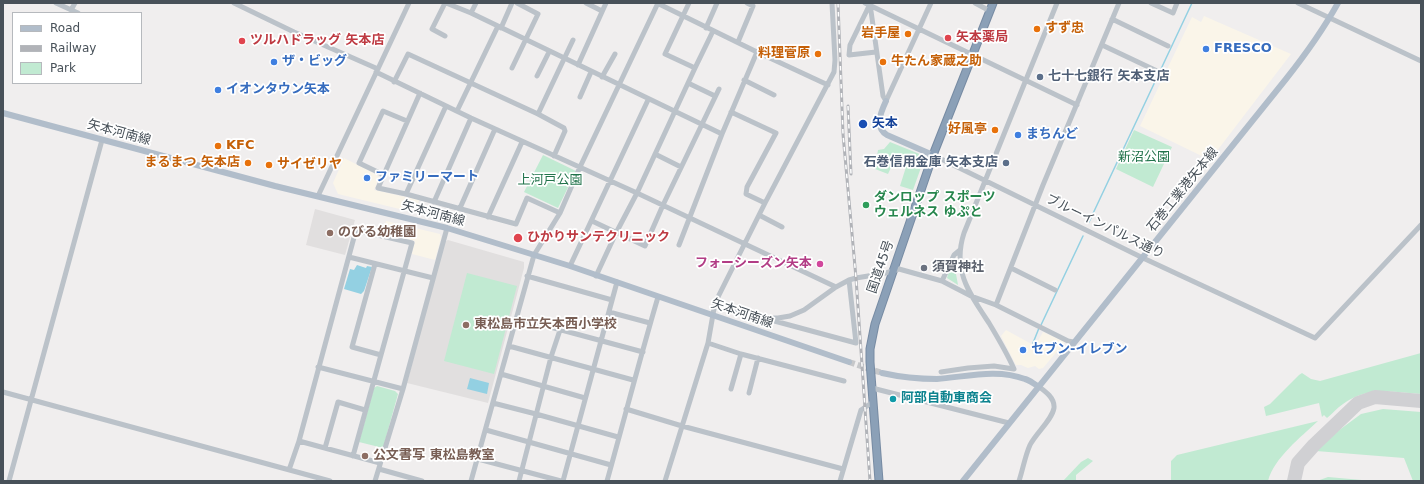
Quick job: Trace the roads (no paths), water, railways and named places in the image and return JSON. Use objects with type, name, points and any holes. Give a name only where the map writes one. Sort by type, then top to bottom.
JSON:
[{"type":"highway","name":"国道45号","points":[[879,481],[870,349],[872,337],[880,307],[933,155],[993,3]]},
{"type":"main road","name":"石巻工業港矢本線","points":[[1038,386],[1143,258],[1302,59],[1330,18],[1338,3]]},
{"type":"main road","name":"ブルーインパルス通り","points":[[886,101],[881,112],[880,120],[882,132],[933,155]]},
{"type":"main road","name":"矢本河南線","points":[[3,113],[318,196],[447,228],[570,266],[849,362]]},
{"type":"main road","points":[[882,373],[923,379],[998,374],[1025,379],[1038,386],[963,481]]},
{"type":"street","points":[[56,3],[76,12]]},
{"type":"street","points":[[71,10],[75,3]]},
{"type":"street","points":[[234,3],[377,71],[394,82],[522,142],[663,205],[836,287]]},
{"type":"street","points":[[318,196],[409,3]]},
{"type":"street","points":[[445,36],[432,29],[446,3],[471,13],[648,100],[675,111],[722,134]]},
{"type":"street","points":[[471,13],[476,3]]},
{"type":"street","points":[[457,111],[512,3]]},
{"type":"street","points":[[512,68],[524,40],[538,14],[516,3]]},
{"type":"street","points":[[586,3],[602,11]]},
{"type":"street","points":[[578,65],[606,3]]},
{"type":"street","points":[[471,481],[534,255],[560,213],[580,167],[658,3],[706,28],[828,85]]},
{"type":"street","points":[[689,3],[665,54],[694,68]]},
{"type":"street","points":[[706,28],[717,3]]},
{"type":"street","points":[[738,42],[753,6],[747,3]]},
{"type":"street","points":[[665,481],[708,343],[715,303],[834,72],[836,60],[832,3]]},
{"type":"street","points":[[886,101],[920,30],[931,3]]},
{"type":"street","points":[[975,3],[990,10]]},
{"type":"street","points":[[941,372],[994,366],[1014,369],[1000,341],[971,296],[963,278],[960,264],[960,250],[964,233],[1058,3]]},
{"type":"street","points":[[996,305],[1076,105],[1119,3]]},
{"type":"street","points":[[1151,3],[1173,13],[1177,3]]},
{"type":"street","points":[[1298,3],[1421,61]]},
{"type":"street","points":[[868,4],[1076,105]]},
{"type":"street","points":[[868,4],[850,45],[849,55],[876,52]]},
{"type":"street","points":[[868,4],[883,96],[886,101]]},
{"type":"street","points":[[1112,19],[1168,46]]},
{"type":"street","points":[[596,276],[637,193],[694,68],[713,31]]},
{"type":"street","points":[[538,114],[573,40]]},
{"type":"street","points":[[1102,45],[1157,71]]},
{"type":"street","points":[[537,76],[549,52]]},
{"type":"street","points":[[679,245],[744,80],[758,52]]},
{"type":"street","points":[[394,82],[408,54],[471,83],[538,114],[564,128],[565,131],[554,156]]},
{"type":"street","points":[[602,77],[615,54]]},
{"type":"street","points":[[580,98],[591,72]]},
{"type":"street","points":[[744,80],[774,95]]},
{"type":"street","points":[[688,83],[715,96]]},
{"type":"street","points":[[592,221],[645,246],[681,166],[719,89]]},
{"type":"street","points":[[420,93],[378,188],[460,208],[516,224],[527,198],[560,213]]},
{"type":"street","points":[[570,266],[648,100]]},
{"type":"street","points":[[406,194],[446,106]]},
{"type":"street","points":[[384,175],[359,163],[384,111],[407,121]]},
{"type":"street","points":[[731,112],[776,133],[747,187],[746,194],[765,204]]},
{"type":"street","points":[[434,202],[471,118]]},
{"type":"street","points":[[460,208],[496,129]]},
{"type":"street","points":[[9,481],[102,140]]},
{"type":"street","points":[[488,217],[522,142]]},
{"type":"street","points":[[655,154],[681,166]]},
{"type":"street","name":"ブルーインパルス通り","points":[[933,155],[1143,258],[1315,338],[1421,225]]},
{"type":"street","points":[[759,215],[782,227]]},
{"type":"street","points":[[376,481],[447,228]]},
{"type":"street","points":[[290,470],[356,230],[412,243],[353,456]]},
{"type":"street","points":[[942,281],[954,255],[960,250]]},
{"type":"street","points":[[349,257],[433,278]]},
{"type":"street","points":[[375,264],[352,346],[381,356]]},
{"type":"street","points":[[1011,268],[1055,290]]},
{"type":"street","points":[[760,318],[784,317],[804,310],[836,287],[849,280],[893,272],[899,269],[942,281],[971,296],[996,305],[1068,341],[1073,342]]},
{"type":"street","points":[[527,276],[612,300]]},
{"type":"street","points":[[729,310],[856,343],[849,280]]},
{"type":"street","points":[[478,459],[562,481],[617,282]]},
{"type":"street","points":[[607,481],[633,380],[643,352],[658,297]]},
{"type":"street","points":[[609,312],[650,323]]},
{"type":"street","points":[[517,318],[643,352]]},
{"type":"street","points":[[519,481],[560,330]]},
{"type":"street","points":[[708,343],[741,354],[844,380]]},
{"type":"street","points":[[509,346],[633,380]]},
{"type":"street","points":[[731,389],[741,354]]},
{"type":"street","points":[[749,393],[758,358]]},
{"type":"street","points":[[318,367],[403,389]]},
{"type":"street","points":[[501,374],[585,398]]},
{"type":"street","points":[[1019,481],[1030,444],[1049,418],[1054,408],[1054,402],[1051,397],[1038,386]]},
{"type":"street","points":[[872,388],[1009,423]]},
{"type":"street","points":[[3,392],[330,481]]},
{"type":"street","points":[[325,448],[338,402],[365,410]]},
{"type":"street","points":[[840,481],[861,410],[873,402]]},
{"type":"street","points":[[493,403],[618,437]]},
{"type":"street","points":[[626,409],[682,426],[843,469]]},
{"type":"street","points":[[486,430],[611,465]]},
{"type":"street","points":[[299,441],[353,456],[422,481]]},
{"type":"water","points":[[357,265],[366,268],[367,266],[372,267],[364,291],[361,294],[344,289],[350,269],[354,270]]},
{"type":"water","points":[[470,378],[489,383],[487,394],[467,389]]},
{"type":"waterway","points":[[1089,222],[1192,3]]},
{"type":"waterway","points":[[1041,325],[1083,236]]},
{"type":"waterway","points":[[1033,343],[1039,328]]},
{"type":"tunnel","points":[[849,362],[882,373]]},
{"type":"railway","points":[[838,3],[843,134],[856,278],[870,481]]},
{"type":"railway","points":[[848,106],[851,174]]},
{"type":"place","name":"すず忠","points":[[1037,29]]},
{"type":"place","name":"岩手屋","points":[[908,34]]},
{"type":"place","name":"矢本薬局","points":[[948,38]]},
{"type":"place","name":"ツルハドラッグ 矢本店","points":[[242,41]]},
{"type":"place","name":"FRESCO","points":[[1206,49]]},
{"type":"place","name":"料理菅原","points":[[818,54]]},
{"type":"place","name":"ザ・ビッグ","points":[[274,62]]},
{"type":"place","name":"牛たん家蔵之助","points":[[883,62]]},
{"type":"place","name":"七十七銀行 矢本支店","points":[[1040,77]]},
{"type":"place","name":"イオンタウン矢本","points":[[218,90]]},
{"type":"place","name":"矢本","points":[[863,124]]},
{"type":"place","name":"好風亭","points":[[995,130]]},
{"type":"place","name":"まちんど","points":[[1018,135]]},
{"type":"place","name":"KFC","points":[[218,146]]},
{"type":"place","name":"まるまつ 矢本店","points":[[248,163]]},
{"type":"place","name":"石巻信用金庫 矢本支店","points":[[1006,163]]},
{"type":"place","name":"サイゼリヤ","points":[[269,165]]},
{"type":"place","name":"ファミリーマート","points":[[367,178]]},
{"type":"place","name":"ダンロップ スポーツ ウェルネス ゆぷと","points":[[866,205]]},
{"type":"place","name":"のびる幼稚園","points":[[330,233]]},
{"type":"place","name":"ひかりサンテクリニック","points":[[518,238]]},
{"type":"place","name":"フォーシーズン矢本","points":[[820,264]]},
{"type":"place","name":"須賀神社","points":[[924,268]]},
{"type":"place","name":"東松島市立矢本西小学校","points":[[466,325]]},
{"type":"place","name":"セブン-イレブン","points":[[1023,350]]},
{"type":"place","name":"阿部自動車商会","points":[[893,399]]},
{"type":"place","name":"公文書写 東松島教室","points":[[365,456]]},
{"type":"park label","name":"新沼公園","points":[[1144,158]]},
{"type":"park label","name":"上河戸公園","points":[[550,181]]}]
